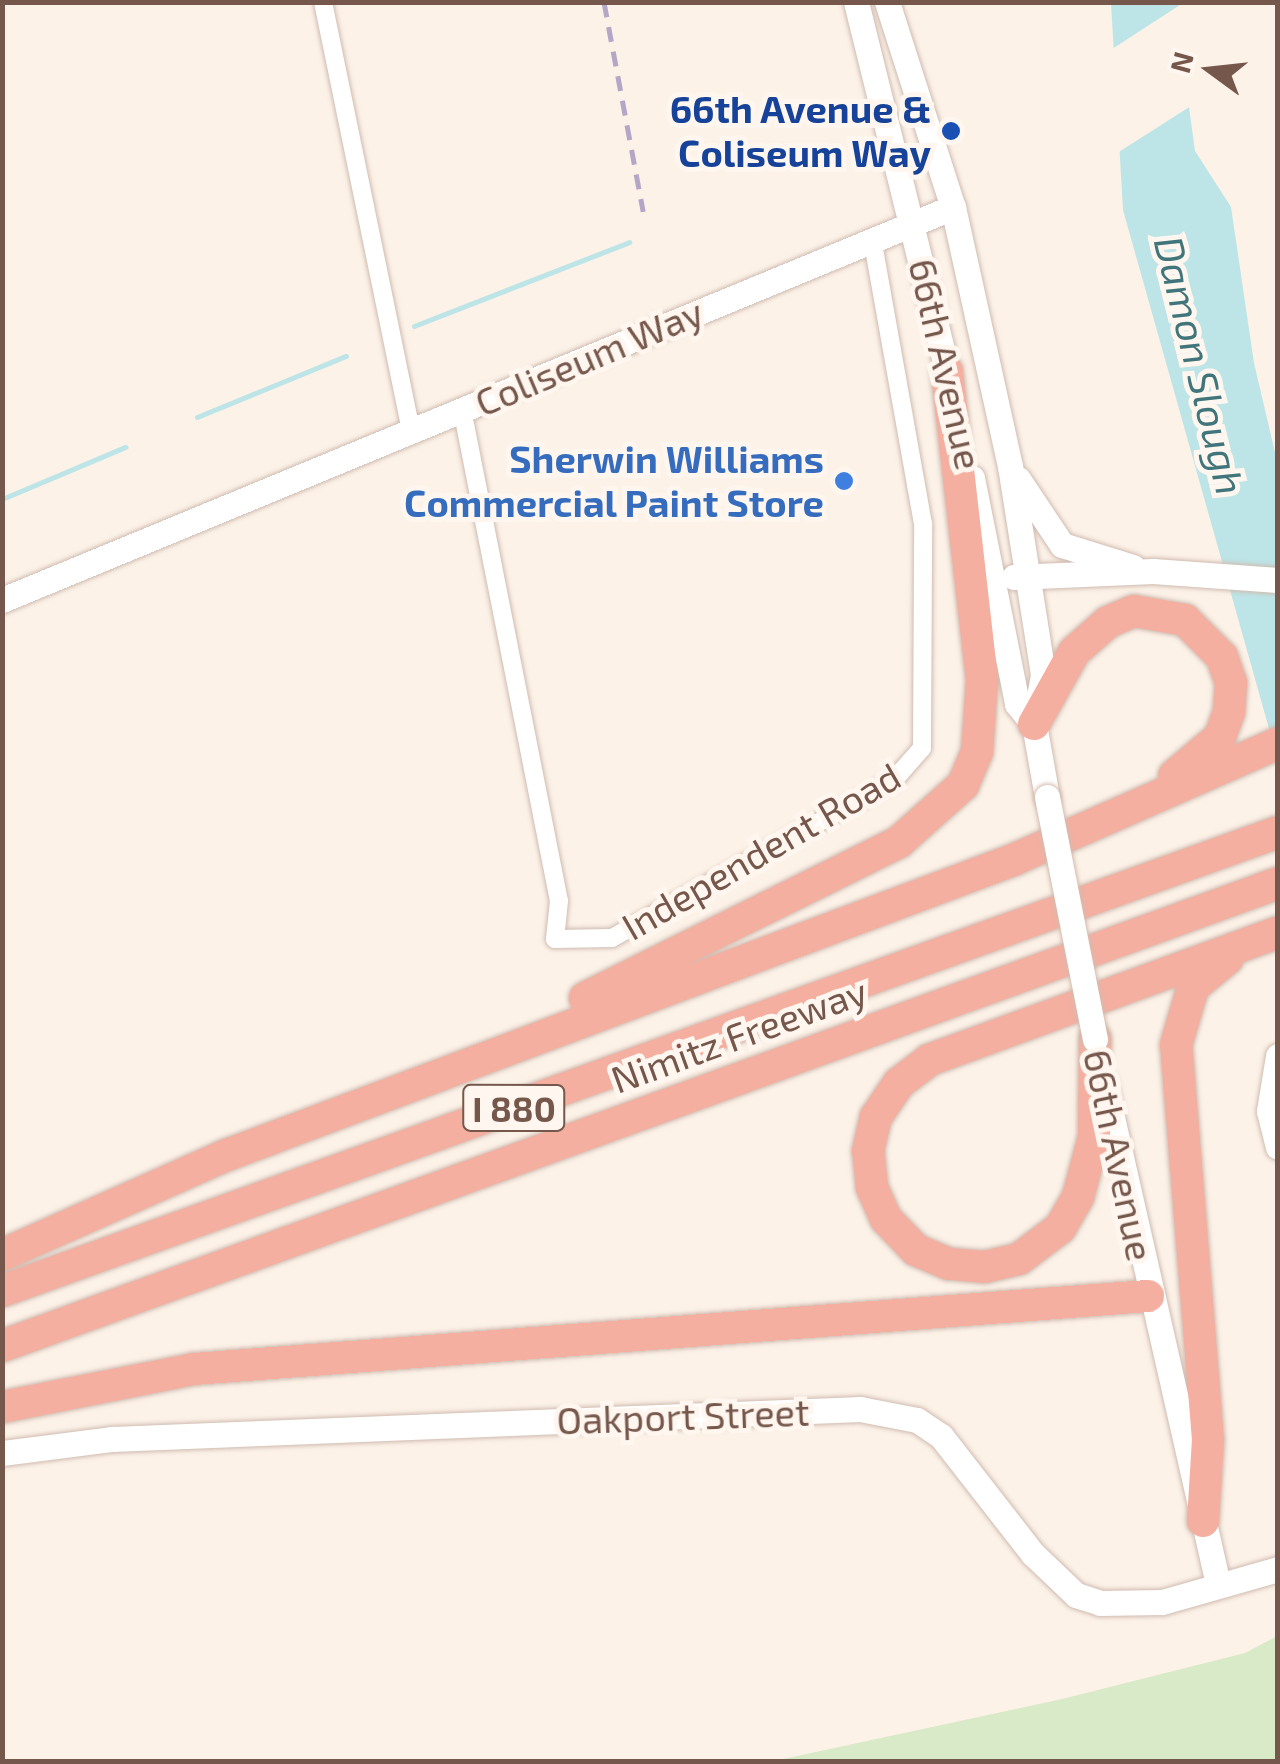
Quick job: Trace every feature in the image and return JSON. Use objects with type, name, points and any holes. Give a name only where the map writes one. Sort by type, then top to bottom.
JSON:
[{"type":"highway","points":[[502,1048],[576,1003],[900,842],[963,785],[977,752],[982,680],[947,371]]},
{"type":"highway","points":[[1034,724],[1074,652],[1108,622],[1134,611],[1160,612],[1207,636],[1231,683],[1220,737],[1114,817]]},
{"type":"highway","points":[[2,1255],[228,1154],[1114,817],[1278,743]]},
{"type":"highway","name":"Nimitz Freeway","points":[[2,1291],[1266,836]]},
{"type":"highway","name":"Nimitz Freeway","points":[[2,1346],[1272,885]]},
{"type":"highway","points":[[1095,1039],[1094,1137],[1078,1197],[1060,1228],[1029,1254],[985,1268],[949,1264],[916,1250],[886,1219],[872,1187],[868,1151],[876,1117],[899,1082],[930,1060],[1276,932]]},
{"type":"highway","points":[[1203,1522],[1208,1440],[1176,1045],[1193,987],[1211,968],[1276,932]]},
{"type":"highway","points":[[2,1407],[194,1369],[1148,1296]]},
{"type":"street","points":[[323,2],[411,430]]},
{"type":"street","name":"66th Avenue","points":[[856,2],[914,220],[994,581],[1016,704],[1034,724]]},
{"type":"street","name":"66th Avenue","points":[[887,2],[954,207],[1010,466],[1043,675],[1034,724],[1148,1296],[1218,1584]]},
{"type":"street","name":"Coliseum Way","points":[[2,600],[914,220],[954,207]]},
{"type":"street","name":"Independent Road","points":[[462,410],[559,901],[556,939],[612,938],[894,781],[922,748],[924,524],[872,238]]},
{"type":"street","points":[[1010,466],[1062,545],[1153,572]]},
{"type":"street","points":[[994,581],[1028,574],[1097,578],[1153,572],[1278,580]]},
{"type":"street","points":[[1278,1056],[1268,1112],[1278,1147]]},
{"type":"street","name":"Oakport Street","points":[[2,1453],[112,1439],[887,1412],[942,1436],[1033,1554],[1076,1595],[1128,1605],[1278,1568]]},
{"type":"green space","points":[[1277,1636],[1277,1761],[774,1761],[1062,1699],[1245,1653]]},
{"type":"water","name":"Damon Slough","points":[[1111,3],[1197,3],[1188,100],[1195,151],[1231,207],[1254,363],[1277,461],[1277,757],[1123,210]]},
{"type":"pier","points":[[1202,2],[1194,104],[1111,157],[1106,53],[1183,3]]},
{"type":"waterway","points":[[414,326],[629,242]]},
{"type":"waterway","points":[[197,417],[346,356]]},
{"type":"waterway","points":[[2,499],[125,447]]},
{"type":"railway","points":[[604,2],[643,211]]},
{"type":"place","name":"66th Avenue & Coliseum Way","points":[[951,131]]},
{"type":"place","name":"Sherwin Williams Commercial Paint Store","points":[[844,481]]}]
